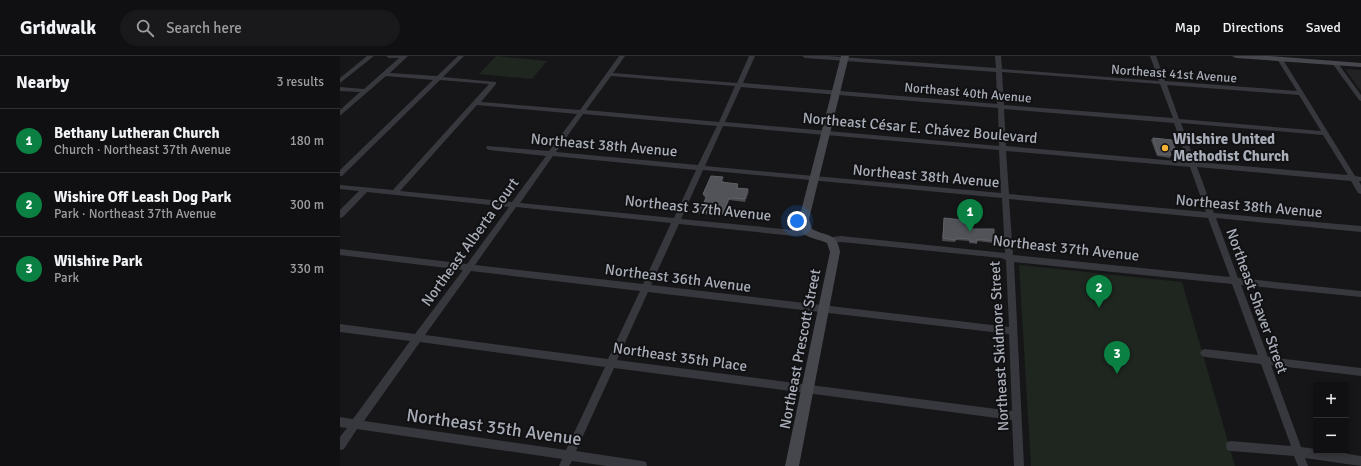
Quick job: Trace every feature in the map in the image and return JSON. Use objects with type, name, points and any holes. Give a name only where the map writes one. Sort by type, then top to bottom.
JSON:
[{"type":"street","points":[[340,81],[371,56]]},
{"type":"street","points":[[389,56],[404,57]]},
{"type":"street","points":[[340,174],[461,56]]},
{"type":"street","name":"Northeast Alberta Court","points":[[340,445],[622,56]]},
{"type":"street","points":[[564,466],[752,56]]},
{"type":"street","name":"Northeast 41st Avenue","points":[[805,56],[1301,93]]},
{"type":"street","name":"Northeast Skidmore Street","points":[[998,56],[1005,196],[1010,258],[1019,466]]},
{"type":"street","name":"Northeast Shaver Street","points":[[1153,56],[1303,466]]},
{"type":"street","points":[[1236,56],[1280,59],[1293,58],[1361,65]]},
{"type":"street","points":[[340,113],[404,57]]},
{"type":"street","points":[[808,232],[804,227],[804,219],[845,58]]},
{"type":"street","points":[[1280,59],[1361,191]]},
{"type":"street","points":[[1335,63],[1361,99]]},
{"type":"street","points":[[385,74],[494,83],[394,193]]},
{"type":"street","name":"Northeast 40th Avenue","points":[[608,74],[1325,133]]},
{"type":"street","points":[[340,89],[365,91]]},
{"type":"street","name":"Northeast César E. Chávez Boulevard","points":[[476,103],[1361,179]]},
{"type":"street","name":"Northeast 38th Avenue","points":[[489,148],[1361,230]]},
{"type":"street","name":"Northeast 37th Avenue","points":[[340,187],[794,233],[808,232],[832,240],[841,239],[940,249],[1010,258],[1361,294]]},
{"type":"street","points":[[340,215],[365,190]]},
{"type":"street","name":"Northeast Prescott Street","points":[[792,466],[835,252],[835,243],[832,240]]},
{"type":"street","name":"Northeast 36th Avenue","points":[[340,252],[1013,331]]},
{"type":"street","name":"Northeast 35th Place","points":[[340,328],[1017,416]]},
{"type":"street","points":[[1205,353],[1361,372]]},
{"type":"street","name":"Northeast 35th Avenue","points":[[340,422],[642,466]]},
{"type":"street","points":[[1231,446],[1361,461]]},
{"type":"shaded area","points":[[496,56],[547,61],[532,79],[479,74]]},
{"type":"shaded area","points":[[1345,69],[1361,70],[1361,91],[1355,83]]},
{"type":"shaded area","points":[[1019,265],[1182,282],[1235,466],[1031,466]]},
{"type":"building","name":"Wilshire United Methodist Church","points":[[1153,138],[1172,140],[1175,149],[1169,148],[1171,155],[1158,154]]},
{"type":"building","points":[[711,176],[723,177],[721,182],[738,184],[736,188],[748,189],[745,199],[729,198],[723,213],[697,212],[700,205],[703,205],[707,195],[703,194]]},
{"type":"building","points":[[944,218],[972,221],[972,229],[994,229],[994,241],[977,239],[977,242],[970,241],[970,239],[956,238],[956,240],[943,238]]},
{"type":"place","name":"Wilshire United Methodist Church","points":[[1165,148]]},
{"type":"place","name":"Bethany Lutheran Church","points":[[970,232]]},
{"type":"place","name":"Wishire Off Leash Dog Park","points":[[1099,308]]},
{"type":"place","name":"Wilshire Park","points":[[1117,374]]}]
